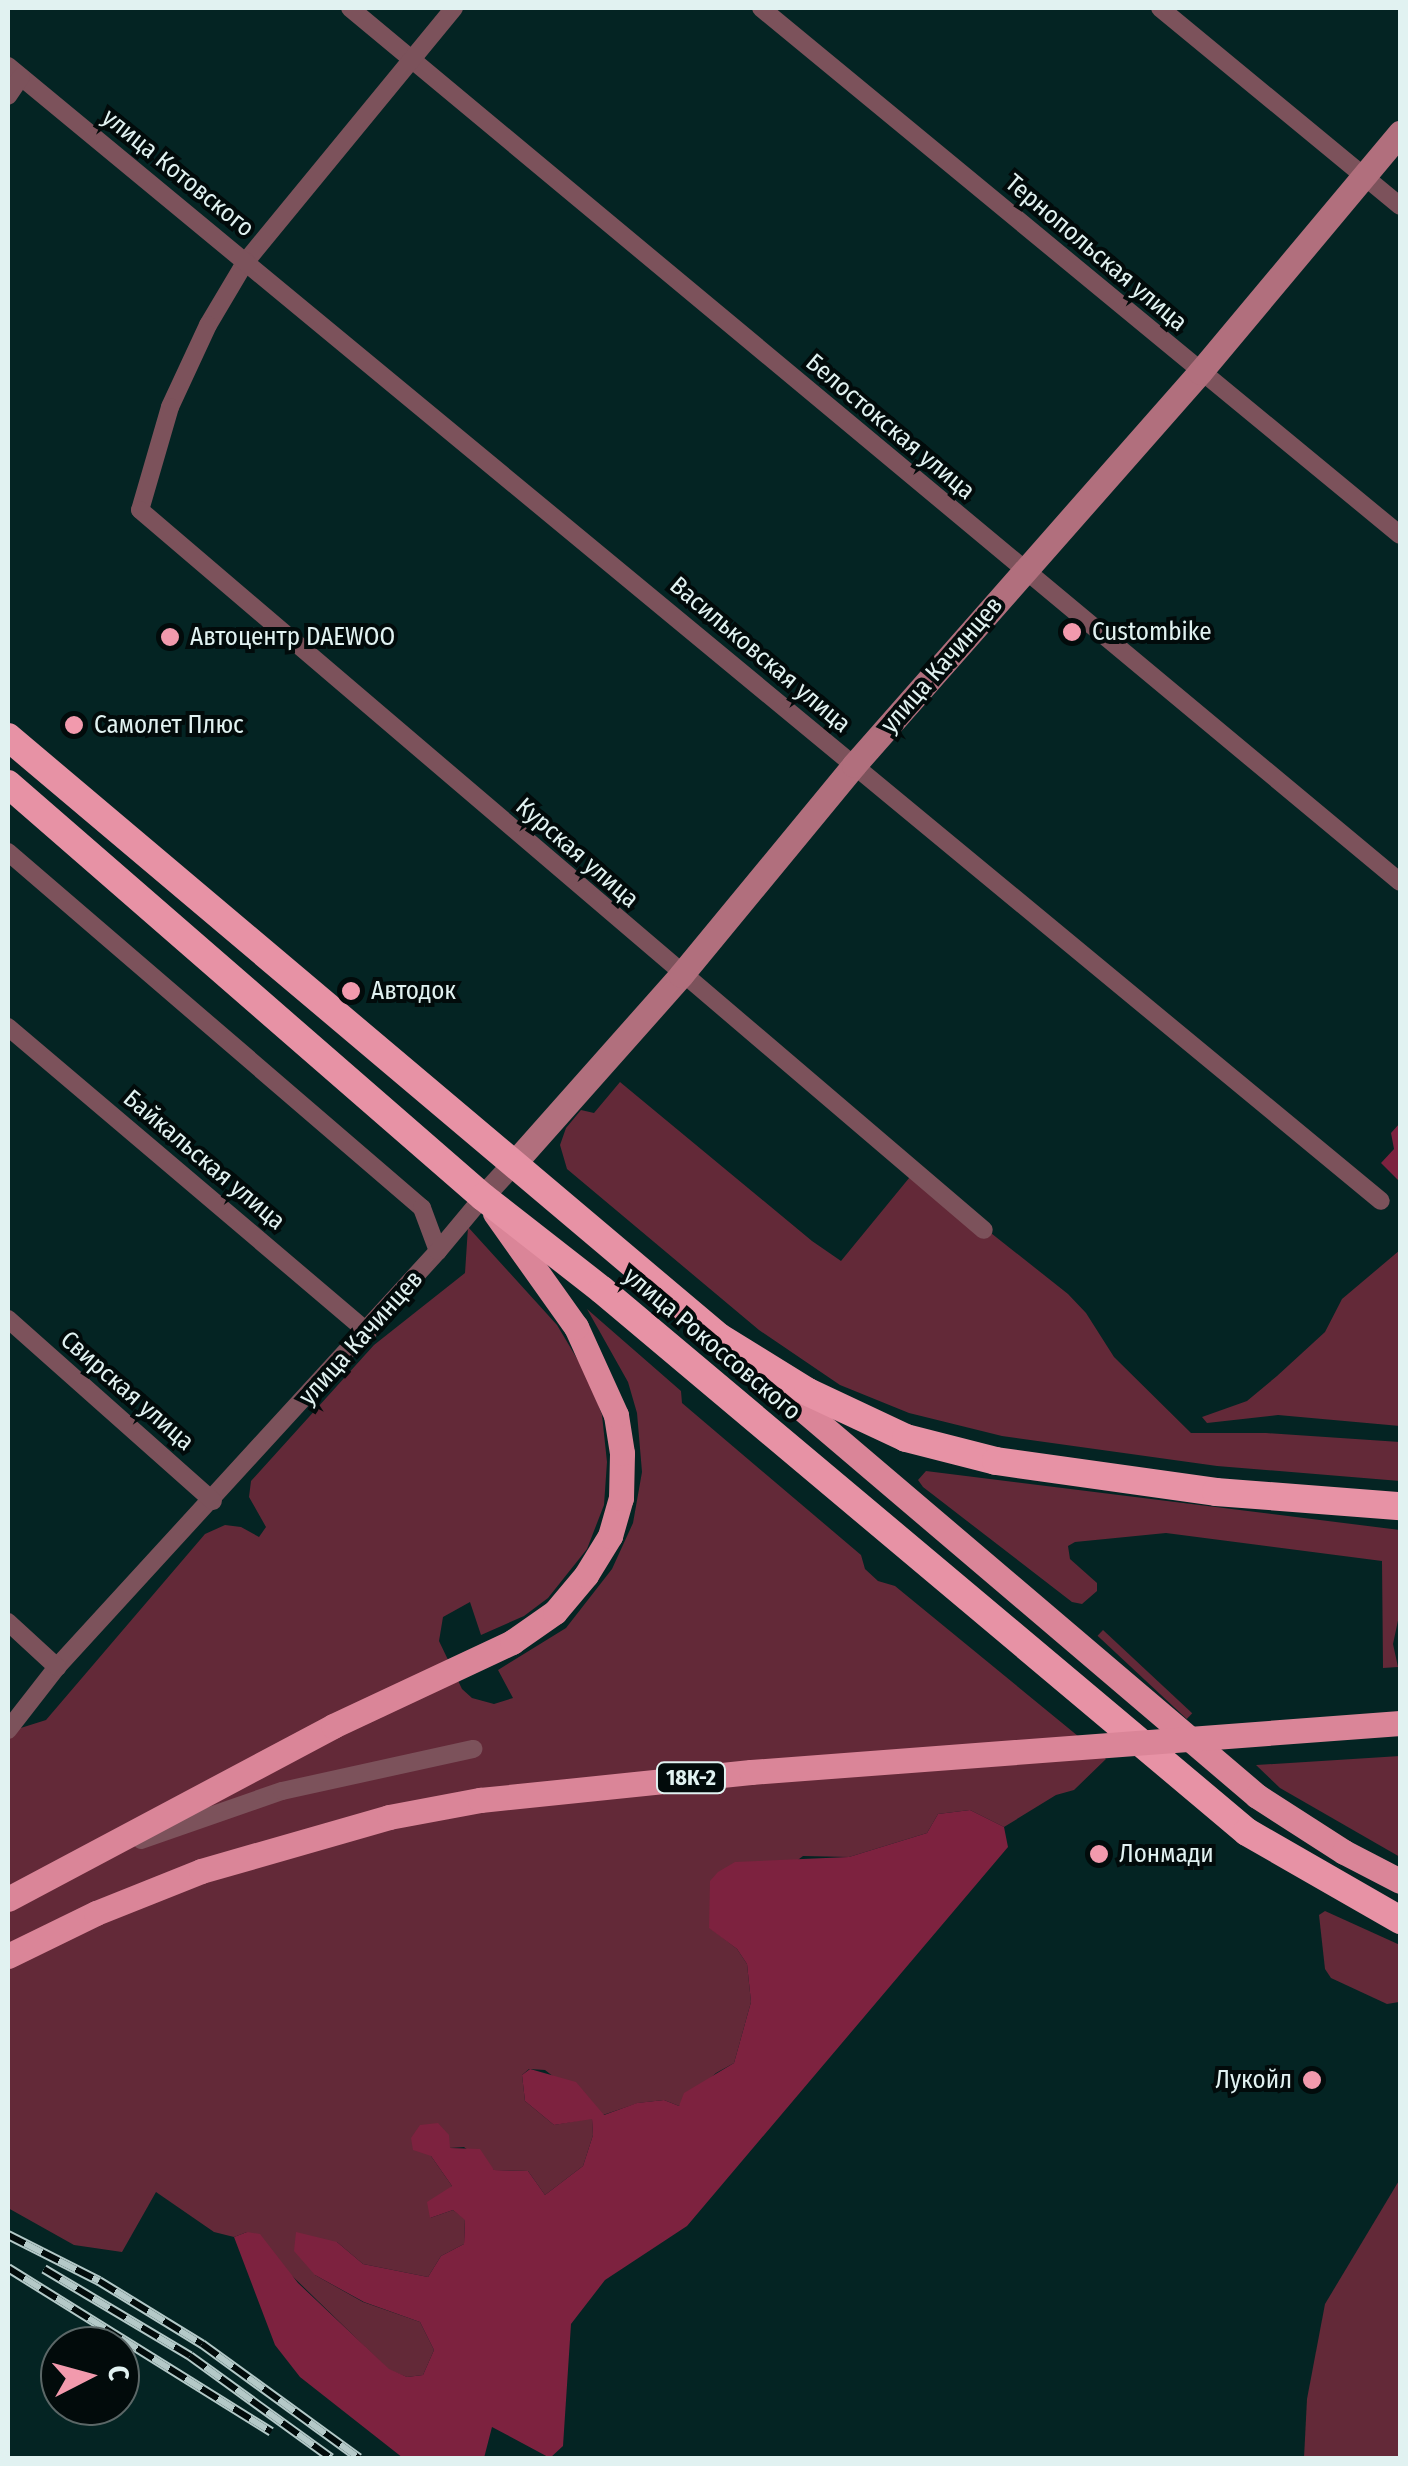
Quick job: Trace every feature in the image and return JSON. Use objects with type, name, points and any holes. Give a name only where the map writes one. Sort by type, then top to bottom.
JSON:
[{"type":"highway","name":"улица Рокоссовского","points":[[8,737],[516,1162],[718,1337],[860,1420],[953,1451],[1216,1492],[1400,1506]]},
{"type":"highway","name":"улица Рокоссовского","points":[[8,784],[483,1197],[602,1290],[1246,1832],[1400,1920]]},
{"type":"main road","name":"улица Качинцев","points":[[516,1162],[681,976],[854,766],[1200,372],[1400,133]]},
{"type":"main road","points":[[8,1899],[332,1726],[537,1626],[573,1594],[610,1536],[623,1474],[616,1415],[590,1351],[542,1274],[483,1197]]},
{"type":"main road","points":[[718,1337],[1058,1631],[1257,1796],[1344,1852],[1400,1880]]},
{"type":"main road","name":"18К-2","points":[[8,1956],[96,1913],[201,1871],[389,1816],[480,1800],[750,1772],[1400,1723]]},
{"type":"street","name":"Белостокская улица","points":[[350,8],[1400,882]]},
{"type":"street","points":[[246,262],[454,8]]},
{"type":"street","name":"Тернопольская улица","points":[[761,8],[1400,535]]},
{"type":"street","points":[[1160,8],[1400,206]]},
{"type":"street","points":[[8,96],[14,71]]},
{"type":"street","name":"улица Котовского","points":[[14,71],[246,262],[208,325],[170,407],[140,510]]},
{"type":"street","name":"Васильковская улица","points":[[246,262],[1381,1202]]},
{"type":"street","name":"Курская улица","points":[[140,510],[681,976],[984,1230]]},
{"type":"street","name":"улица Качинцев","points":[[8,852],[422,1208],[438,1251],[368,1332],[57,1667],[8,1730]]},
{"type":"street","name":"Байкальская улица","points":[[8,1027],[368,1332]]},
{"type":"street","name":"улица Качинцев","points":[[483,1197],[516,1162]]},
{"type":"street","points":[[438,1251],[483,1197]]},
{"type":"street","name":"Свирская улица","points":[[8,1320],[214,1500]]},
{"type":"street","points":[[8,1622],[57,1667]]},
{"type":"street","points":[[76,1866],[282,1791],[472,1749]]},
{"type":"shaded area","points":[[620,1082],[841,1261],[914,1172],[1068,1294],[1086,1313],[1114,1357],[1191,1433],[1266,1433],[1400,1442],[1400,1481],[1217,1466],[1002,1436],[909,1413],[840,1385],[759,1330],[567,1169],[560,1145],[566,1128],[581,1110],[594,1113]]},
{"type":"shaded area","points":[[1400,1123],[1400,1182],[1381,1163],[1394,1149],[1391,1133]]},
{"type":"shaded area","points":[[468,1227],[557,1325],[588,1377],[602,1415],[607,1462],[604,1505],[587,1549],[548,1598],[524,1616],[481,1635],[470,1602],[443,1617],[439,1641],[462,1689],[472,1698],[494,1704],[513,1698],[498,1670],[566,1628],[612,1569],[633,1523],[642,1472],[637,1413],[628,1382],[587,1309],[681,1391],[682,1403],[861,1555],[865,1569],[878,1581],[895,1586],[1106,1759],[1074,1790],[1056,1795],[1004,1827],[970,1810],[938,1814],[927,1833],[849,1857],[803,1856],[709,1927],[737,1949],[747,1964],[751,2002],[734,2063],[716,2073],[679,2106],[664,2100],[638,2103],[603,2115],[545,2070],[529,2069],[522,2075],[525,2101],[554,2125],[592,2118],[593,2135],[583,2166],[545,2195],[528,2171],[494,2170],[464,2147],[449,2148],[431,2156],[452,2186],[430,2218],[453,2210],[465,2219],[464,2244],[441,2256],[428,2277],[363,2264],[337,2242],[315,2275],[363,2302],[420,2322],[434,2350],[423,2375],[407,2377],[389,2370],[247,2232],[234,2237],[214,2232],[156,2192],[122,2252],[74,2245],[8,2208],[8,1732],[46,1720],[205,1534],[225,1525],[241,1527],[259,1537],[266,1527],[249,1497],[251,1481],[374,1345],[465,1273]]},
{"type":"shaded area","points":[[1400,1250],[1400,1426],[1278,1415],[1207,1423],[1202,1417],[1247,1401],[1277,1376],[1325,1332],[1342,1299]]},
{"type":"shaded area","points":[[926,1471],[1400,1530],[1400,1611],[1393,1644],[1398,1667],[1383,1668],[1382,1561],[1166,1533],[1075,1542],[1068,1546],[1070,1559],[1097,1583],[1097,1591],[1082,1604],[1072,1602],[923,1487],[918,1480]]},
{"type":"shaded area","points":[[1103,1630],[1192,1713],[1187,1719],[1098,1636]]},
{"type":"shaded area","points":[[1400,1756],[1400,1857],[1280,1788],[1256,1765]]},
{"type":"shaded area","points":[[970,1810],[1004,1827],[1008,1847],[687,2226],[605,2280],[571,2324],[563,2446],[550,2458],[492,2427],[484,2458],[403,2458],[300,2377],[275,2345],[234,2237],[247,2232],[260,2234],[298,2283],[389,2369],[407,2377],[423,2375],[434,2350],[420,2322],[364,2302],[315,2275],[294,2251],[296,2232],[337,2242],[363,2264],[428,2277],[441,2256],[464,2244],[465,2220],[453,2210],[430,2218],[427,2202],[452,2186],[431,2156],[413,2150],[411,2138],[420,2125],[438,2123],[449,2135],[450,2148],[480,2149],[494,2170],[528,2171],[545,2195],[583,2166],[593,2135],[592,2119],[554,2125],[525,2101],[522,2075],[530,2069],[576,2082],[604,2115],[637,2103],[664,2100],[679,2106],[684,2093],[734,2063],[751,2002],[747,1964],[737,1949],[709,1928],[710,1881],[718,1872],[735,1862],[849,1857],[927,1833],[938,1814]]},
{"type":"shaded area","points":[[1325,1911],[1400,1945],[1399,2002],[1387,2004],[1331,1978],[1325,1969],[1319,1915]]},
{"type":"shaded area","points":[[1400,2179],[1400,2458],[1304,2458],[1307,2399],[1325,2304]]},
{"type":"railway","points":[[8,2235],[99,2281],[202,2344],[359,2458]]},
{"type":"railway","points":[[8,2268],[271,2432]]},
{"type":"railway","points":[[44,2269],[190,2356],[331,2458]]},
{"type":"place","name":"Custombike","points":[[1072,632]]},
{"type":"place","name":"Автоцентр DAEWOO","points":[[170,637]]},
{"type":"place","name":"Самолет Плюс","points":[[74,725]]},
{"type":"place","name":"Автодок","points":[[351,991]]},
{"type":"place","name":"Лонмади","points":[[1099,1854]]},
{"type":"place","name":"Лукойл","points":[[1312,2080]]}]
